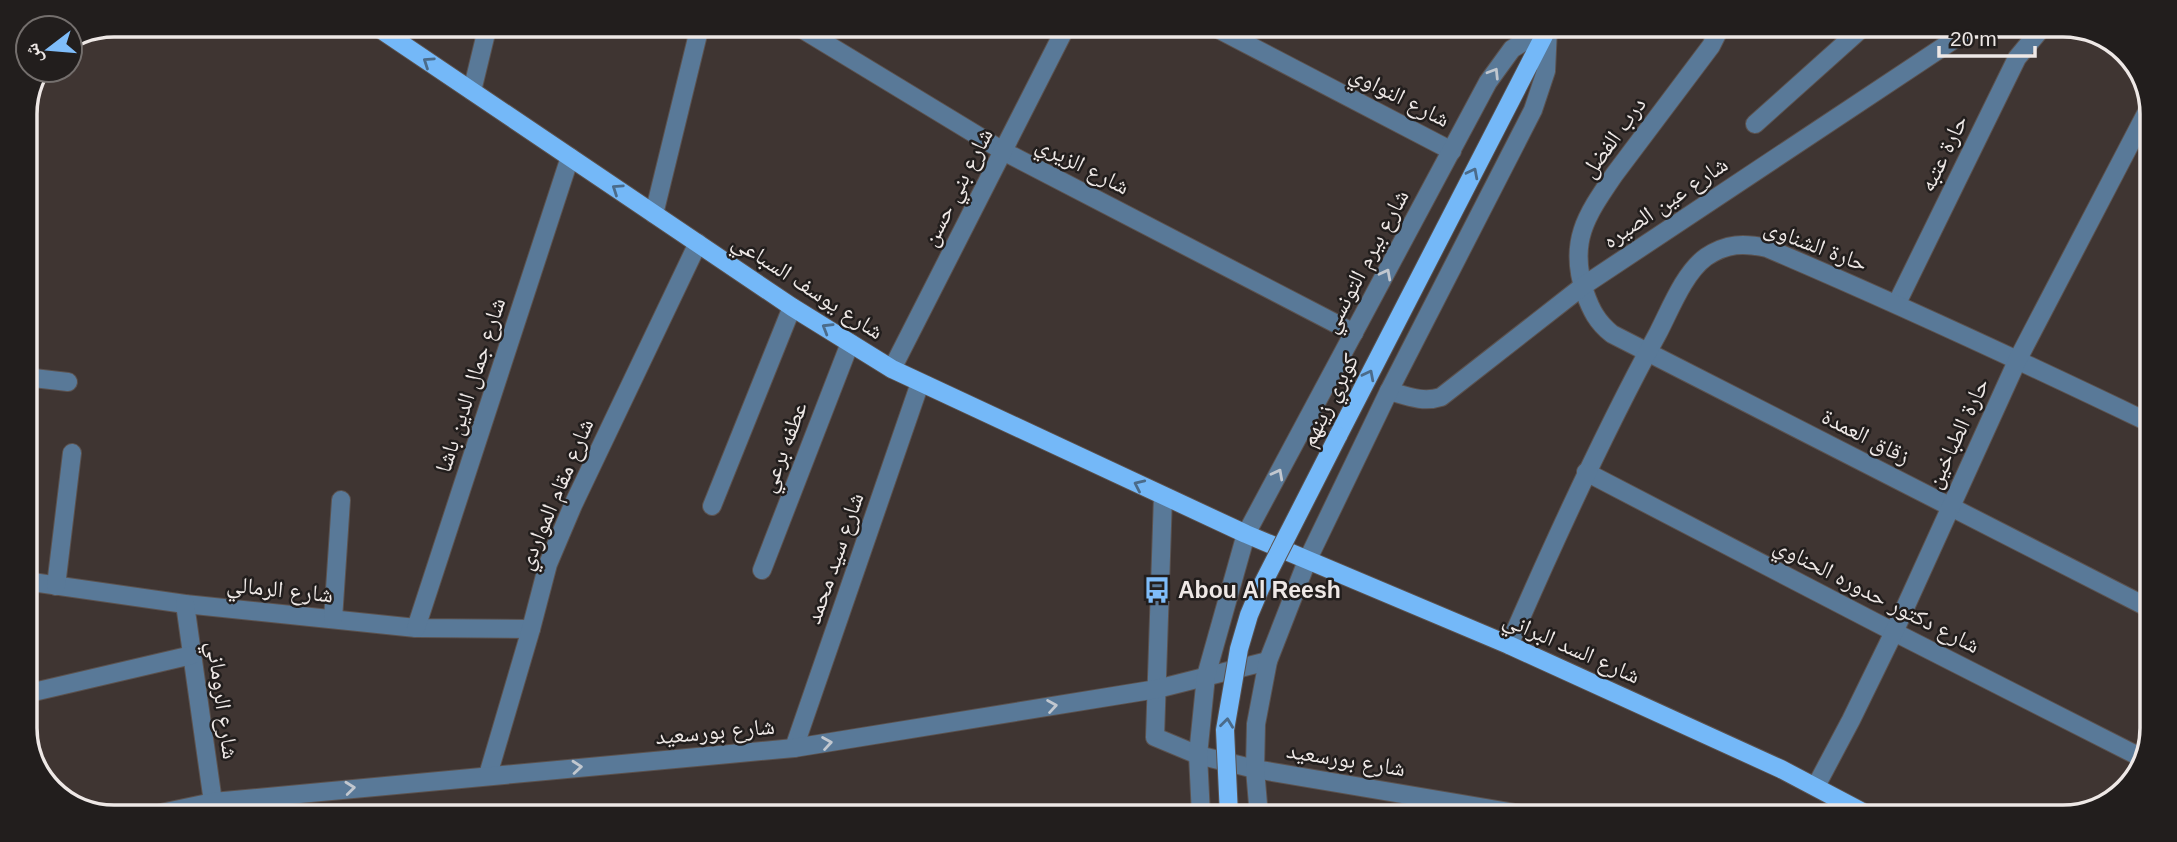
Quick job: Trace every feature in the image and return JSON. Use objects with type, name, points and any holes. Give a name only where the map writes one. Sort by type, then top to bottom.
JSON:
[{"type":"main road","name":"شارع يوسف السباعي","points":[[392,37],[792,307],[892,369],[1246,534]]},
{"type":"main road","name":"كوبري زينهم","points":[[1228,805],[1225,730],[1239,649],[1249,615],[1543,37]]},
{"type":"main road","name":"شارع السد البراني","points":[[1246,534],[1509,645],[1816,786],[1850,805]]},
{"type":"street","points":[[472,91],[485,37]]},
{"type":"street","points":[[654,214],[697,37]]},
{"type":"street","name":"شارع الزيري","points":[[815,37],[1003,151],[1354,333]]},
{"type":"street","name":"شارع بني حسن","points":[[892,369],[1061,37]]},
{"type":"street","name":"شارع النواوي","points":[[1233,37],[1452,151]]},
{"type":"street","name":"شارع بيرم التونسي","points":[[1200,805],[1198,755],[1206,676],[1246,534],[1501,62],[1512,49],[1533,37]]},
{"type":"street","points":[[1258,805],[1255,769],[1256,724],[1268,661],[1307,561],[1389,391],[1533,110],[1546,71],[1548,37]]},
{"type":"street","name":"درب الفضل","points":[[1583,286],[1577,257],[1579,237],[1595,206],[1614,175],[1716,37]]},
{"type":"street","points":[[1755,124],[1852,37]]},
{"type":"street","name":"شارع عين الصيره","points":[[1389,391],[1431,401],[1441,397],[1583,286],[1958,37]]},
{"type":"street","name":"حارة عتبه","points":[[1896,303],[2017,58],[2034,37]]},
{"type":"street","name":"حارة الطباخين","points":[[1816,786],[1894,632],[2018,359],[2140,125]]},
{"type":"street","name":"شارع جمال الدين باشا","points":[[416,628],[570,157]]},
{"type":"street","name":"شارع مقام المواردي","points":[[488,775],[548,564],[698,243]]},
{"type":"street","name":"حارة الشناوى","points":[[1509,645],[1586,472],[1647,351],[1690,273],[1705,258],[1724,248],[1744,243],[1767,248],[1896,303],[2140,417]]},
{"type":"street","name":"زقاق العمدة","points":[[1583,286],[1595,318],[1612,334],[2140,603]]},
{"type":"street","points":[[712,506],[792,307]]},
{"type":"street","name":"عطفه برعي","points":[[762,570],[850,343]]},
{"type":"street","points":[[37,378],[68,382]]},
{"type":"street","name":"شارع سيد محمد","points":[[794,748],[920,383]]},
{"type":"street","points":[[56,586],[72,453]]},
{"type":"street","name":"شارع دكتور حدوره الحناوي","points":[[1586,472],[2135,755]]},
{"type":"street","points":[[1157,689],[1163,496]]},
{"type":"street","points":[[333,619],[341,500]]},
{"type":"street","name":"شارع الرمالي","points":[[37,583],[185,604],[416,628],[531,629]]},
{"type":"street","name":"شارع الروماني","points":[[185,604],[213,802]]},
{"type":"street","points":[[37,691],[192,654]]},
{"type":"street","name":"شارع بورسعيد","points":[[199,805],[488,775],[794,748],[1157,689],[1268,661]]},
{"type":"street","name":"شارع بورسعيد","points":[[1157,689],[1155,737],[1198,755],[1255,769],[1467,805]]},
{"type":"place","name":"Abou Al Reesh","points":[[1157,590]]}]
